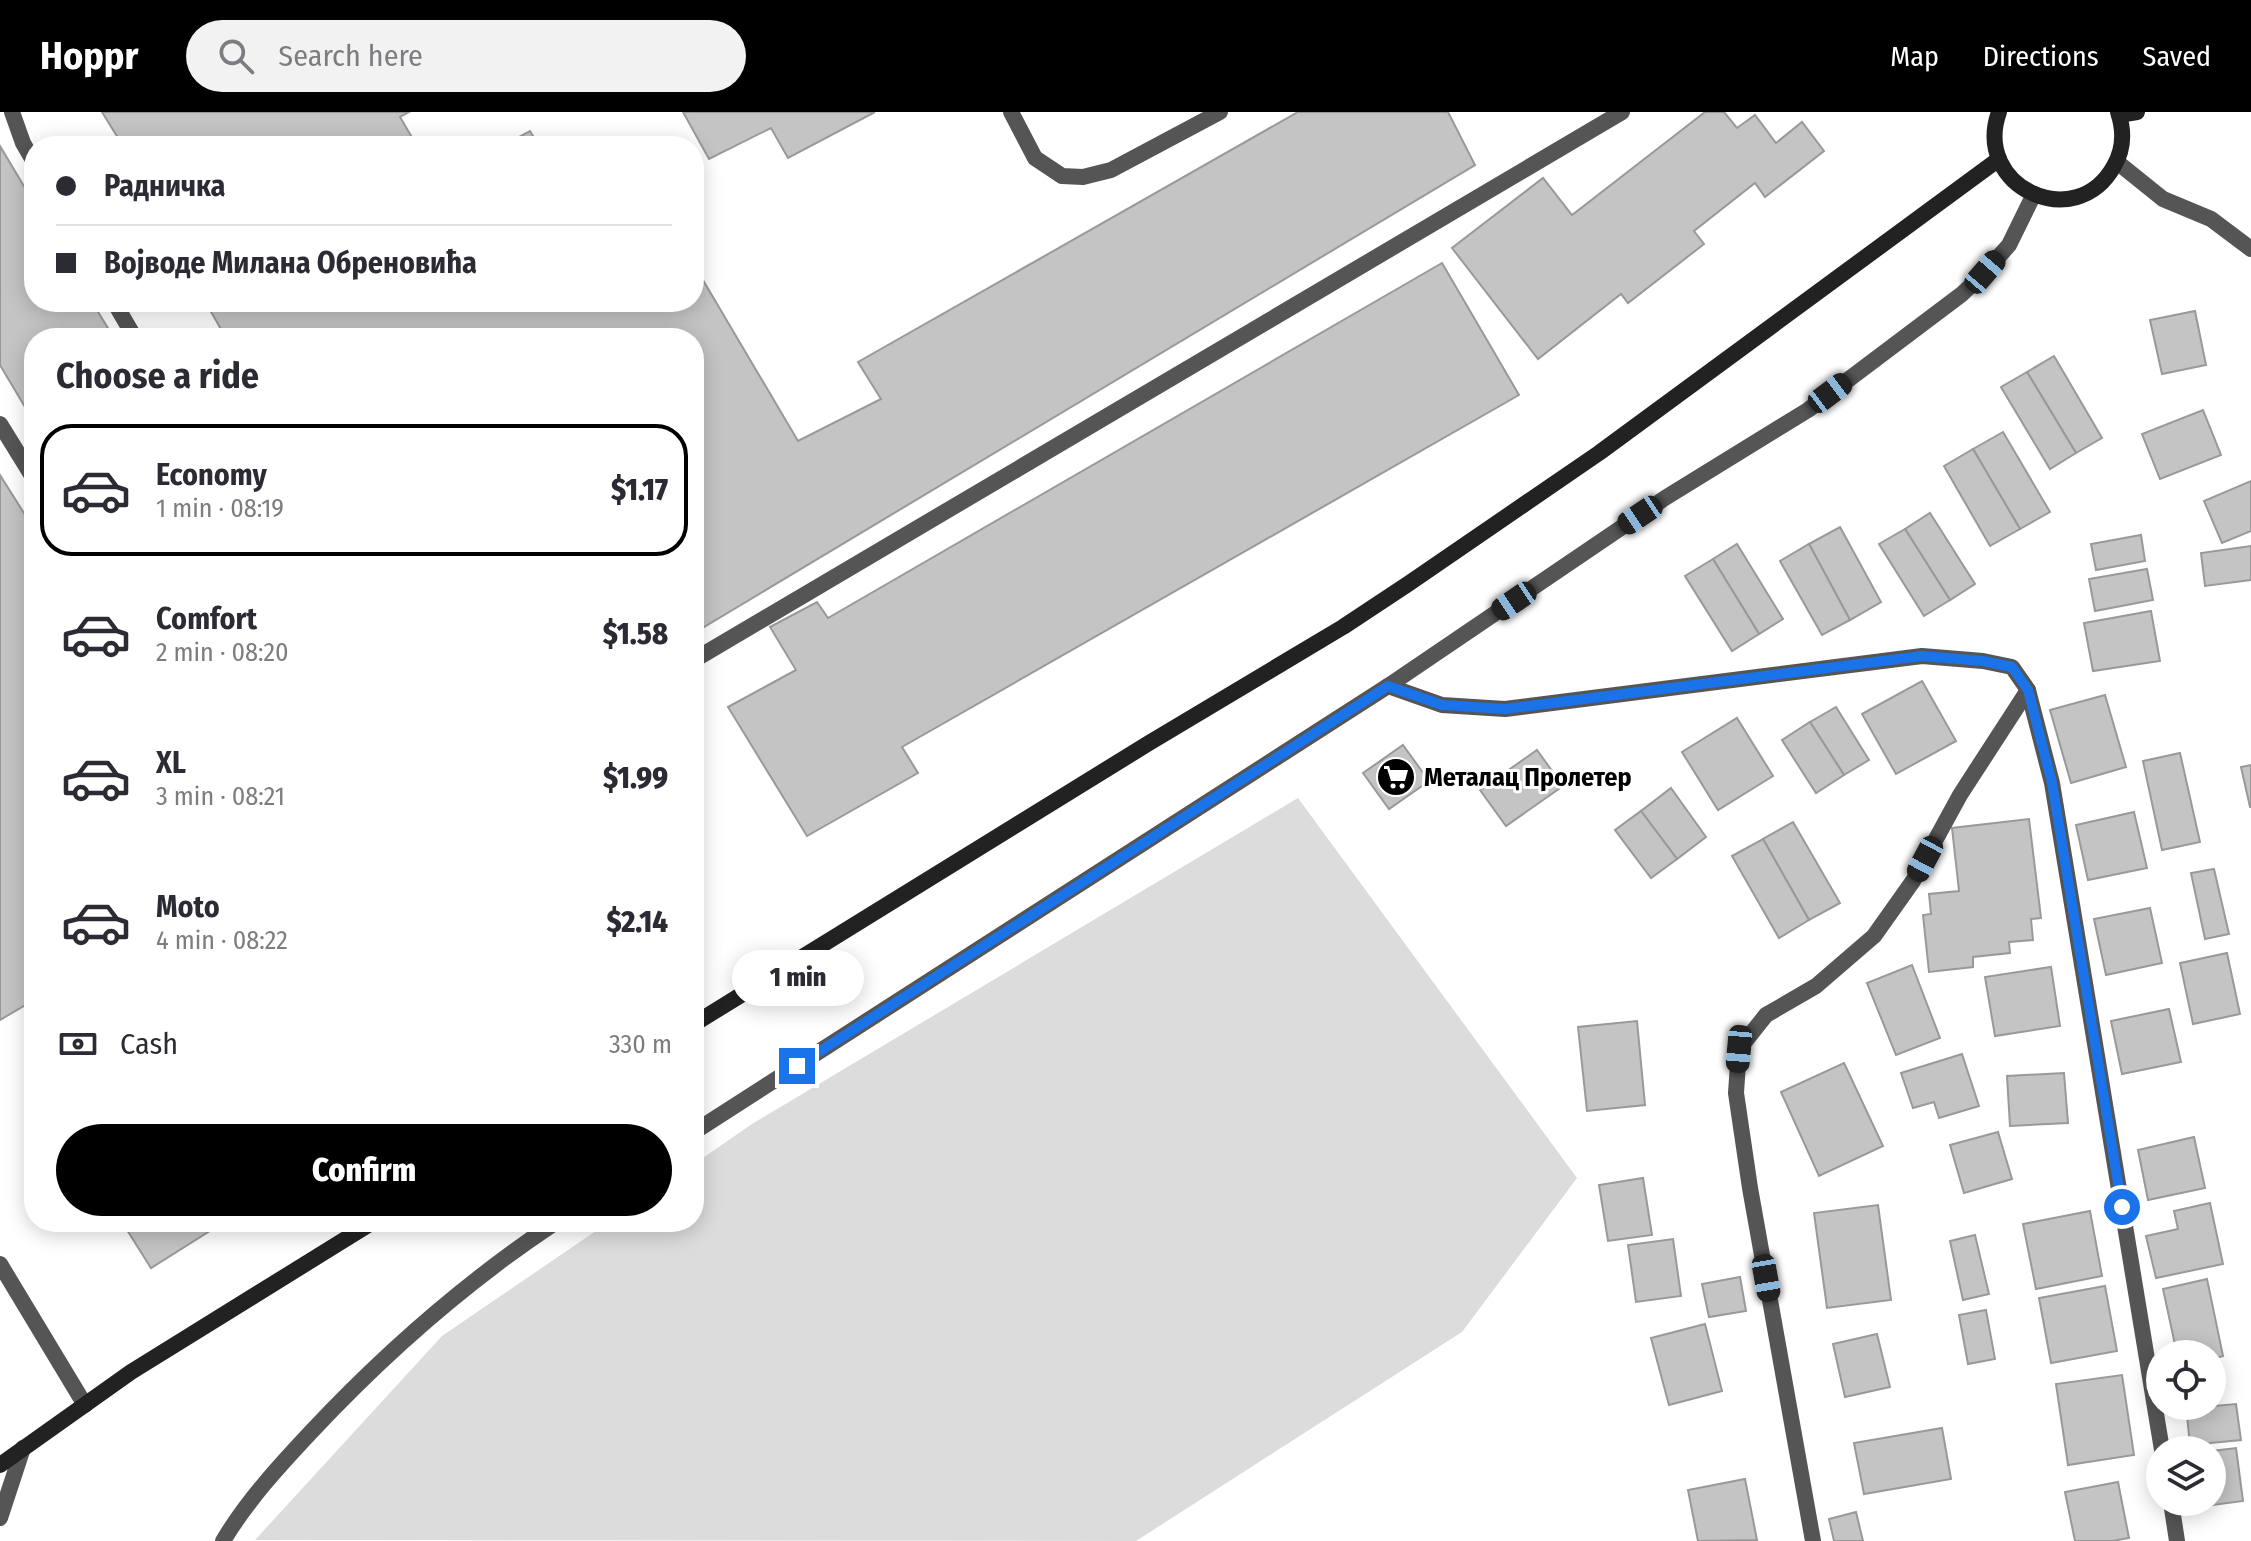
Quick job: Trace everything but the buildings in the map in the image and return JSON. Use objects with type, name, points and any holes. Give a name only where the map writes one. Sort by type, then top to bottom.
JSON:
[{"type":"street","points":[[12,112],[24,145]]},
{"type":"street","points":[[1011,112],[1035,158],[1062,176],[1083,177],[1111,170],[1220,112]]},
{"type":"street","points":[[704,654],[1622,112]]},
{"type":"street","points":[[1999,112],[1995,140],[1999,159],[2013,180],[2034,194],[2050,199],[2082,195],[2108,176],[2117,162],[2122,139],[2119,114],[2137,112]]},
{"type":"street","points":[[704,1018],[1343,627],[1408,584],[1599,453],[1999,159]]},
{"type":"street","points":[[2117,162],[2163,199],[2211,219],[2251,249]]},
{"type":"street","points":[[704,1126],[1388,686],[1665,498],[1808,410],[1938,312],[1985,272],[2009,245],[2034,194]]},
{"type":"street","points":[[0,424],[24,463]]},
{"type":"street","points":[[1388,686],[1442,705],[1505,709],[1922,656],[1983,661],[2012,667],[2028,690],[2052,783],[2160,1436]]},
{"type":"street","points":[[1813,1541],[1750,1188],[1736,1093],[1739,1049],[1766,1015],[1816,986],[1874,936],[1913,881],[1960,795],[2028,690]]},
{"type":"street","points":[[0,1465],[131,1372],[357,1232]]},
{"type":"street","points":[[223,1541],[278,1467],[388,1355],[471,1283],[541,1232]]},
{"type":"street","points":[[2,1272],[85,1405]]},
{"type":"street","points":[[0,1518],[23,1448]]},
{"type":"street","points":[[2173,1516],[2177,1541]]},
{"type":"shaded area","points":[[1298,798],[1577,1178],[1462,1332],[1136,1541],[255,1540],[442,1336],[594,1232],[704,1232],[704,1157],[752,1124]]},
{"type":"place","name":"Металац Пролетер","points":[[1396,777]]},
{"type":"route","points":[[797,1066],[1388,686],[1442,705],[1505,709],[1922,656],[1983,661],[2012,667],[2028,690],[2041,737],[2052,783],[2122,1207]]}]
